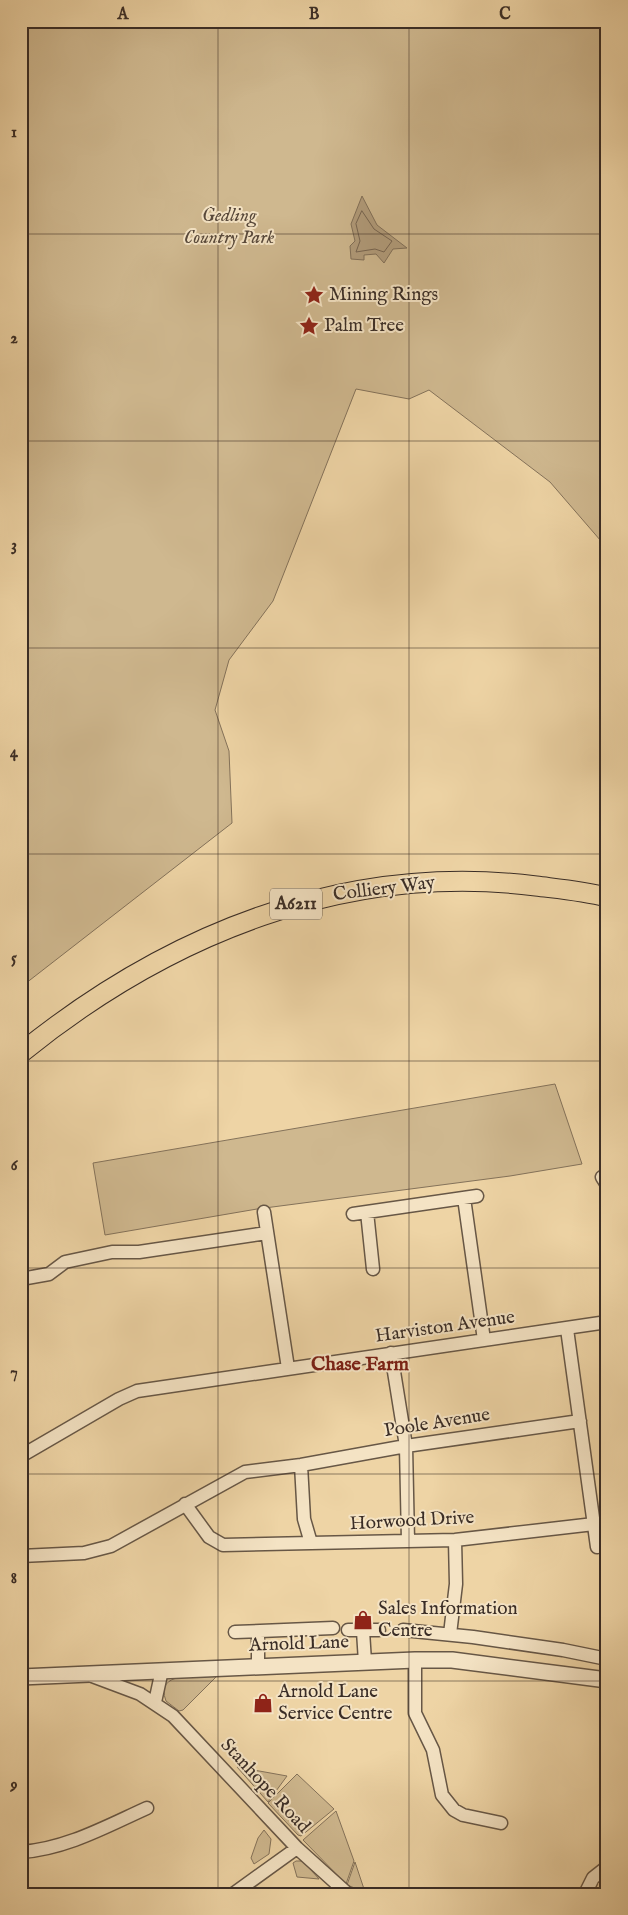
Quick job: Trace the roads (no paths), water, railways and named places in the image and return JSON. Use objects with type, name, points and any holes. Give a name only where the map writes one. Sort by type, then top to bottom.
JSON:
[{"type":"main road","name":"Colliery Way","points":[[21,1053],[54,1026],[122,981],[177,952],[232,926],[317,898],[397,884],[484,881],[588,892],[607,897]]},
{"type":"street","points":[[353,1214],[471,1197],[484,1340]]},
{"type":"street","points":[[264,1212],[288,1368]]},
{"type":"street","points":[[367,1212],[373,1269]]},
{"type":"street","points":[[21,1279],[49,1274],[65,1262],[112,1252],[139,1252],[267,1233]]},
{"type":"street","name":"Harviston Avenue","points":[[21,1456],[119,1399],[137,1391],[607,1322]]},
{"type":"street","points":[[567,1329],[597,1547],[607,1546]]},
{"type":"street","points":[[391,1353],[406,1446],[408,1541]]},
{"type":"street","name":"Poole Avenue","points":[[21,1556],[84,1553],[99,1550],[142,1530],[185,1504],[246,1472],[301,1465],[406,1446],[580,1421]]},
{"type":"street","points":[[301,1465],[304,1519],[311,1543]]},
{"type":"street","name":"Horwood Drive","points":[[185,1504],[209,1537],[222,1545],[455,1540],[594,1524]]},
{"type":"street","points":[[450,1634],[456,1584],[455,1540]]},
{"type":"street","points":[[235,1632],[333,1628]]},
{"type":"street","points":[[348,1630],[379,1630]]},
{"type":"street","points":[[403,1630],[450,1634],[563,1650],[607,1659]]},
{"type":"street","points":[[362,1631],[364,1662]]},
{"type":"street","points":[[258,1632],[258,1666]]},
{"type":"street","points":[[414,1660],[415,1713],[432,1750],[442,1795],[447,1804],[462,1815],[501,1822]]},
{"type":"street","name":"Arnold Lane","points":[[21,1677],[258,1666],[452,1660],[607,1680]]},
{"type":"street","points":[[154,1702],[162,1670]]},
{"type":"street","name":"Stanhope Road","points":[[87,1674],[123,1686],[154,1702],[180,1722],[297,1848],[348,1894]]},
{"type":"street","points":[[21,1852],[42,1850],[76,1839],[148,1808]]},
{"type":"street","points":[[233,1894],[297,1848]]},
{"type":"street","points":[[585,1894],[593,1878],[607,1867]]},
{"type":"water","points":[[362,196],[377,225],[407,248],[393,249],[384,263],[376,254],[364,255],[364,260],[351,259],[350,246],[355,241],[351,224]]},
{"type":"place","name":"Mining Rings","points":[[314,295]]},
{"type":"place","name":"Palm Tree","points":[[309,326]]},
{"type":"place","name":"Sales Information Centre","points":[[363,1620]]},
{"type":"place","name":"Arnold Lane Service Centre","points":[[263,1703]]},
{"type":"district","name":"Chase Farm","points":[[360,1364]]},
{"type":"park label","name":"Gedling Country Park","points":[[229,227]]}]
